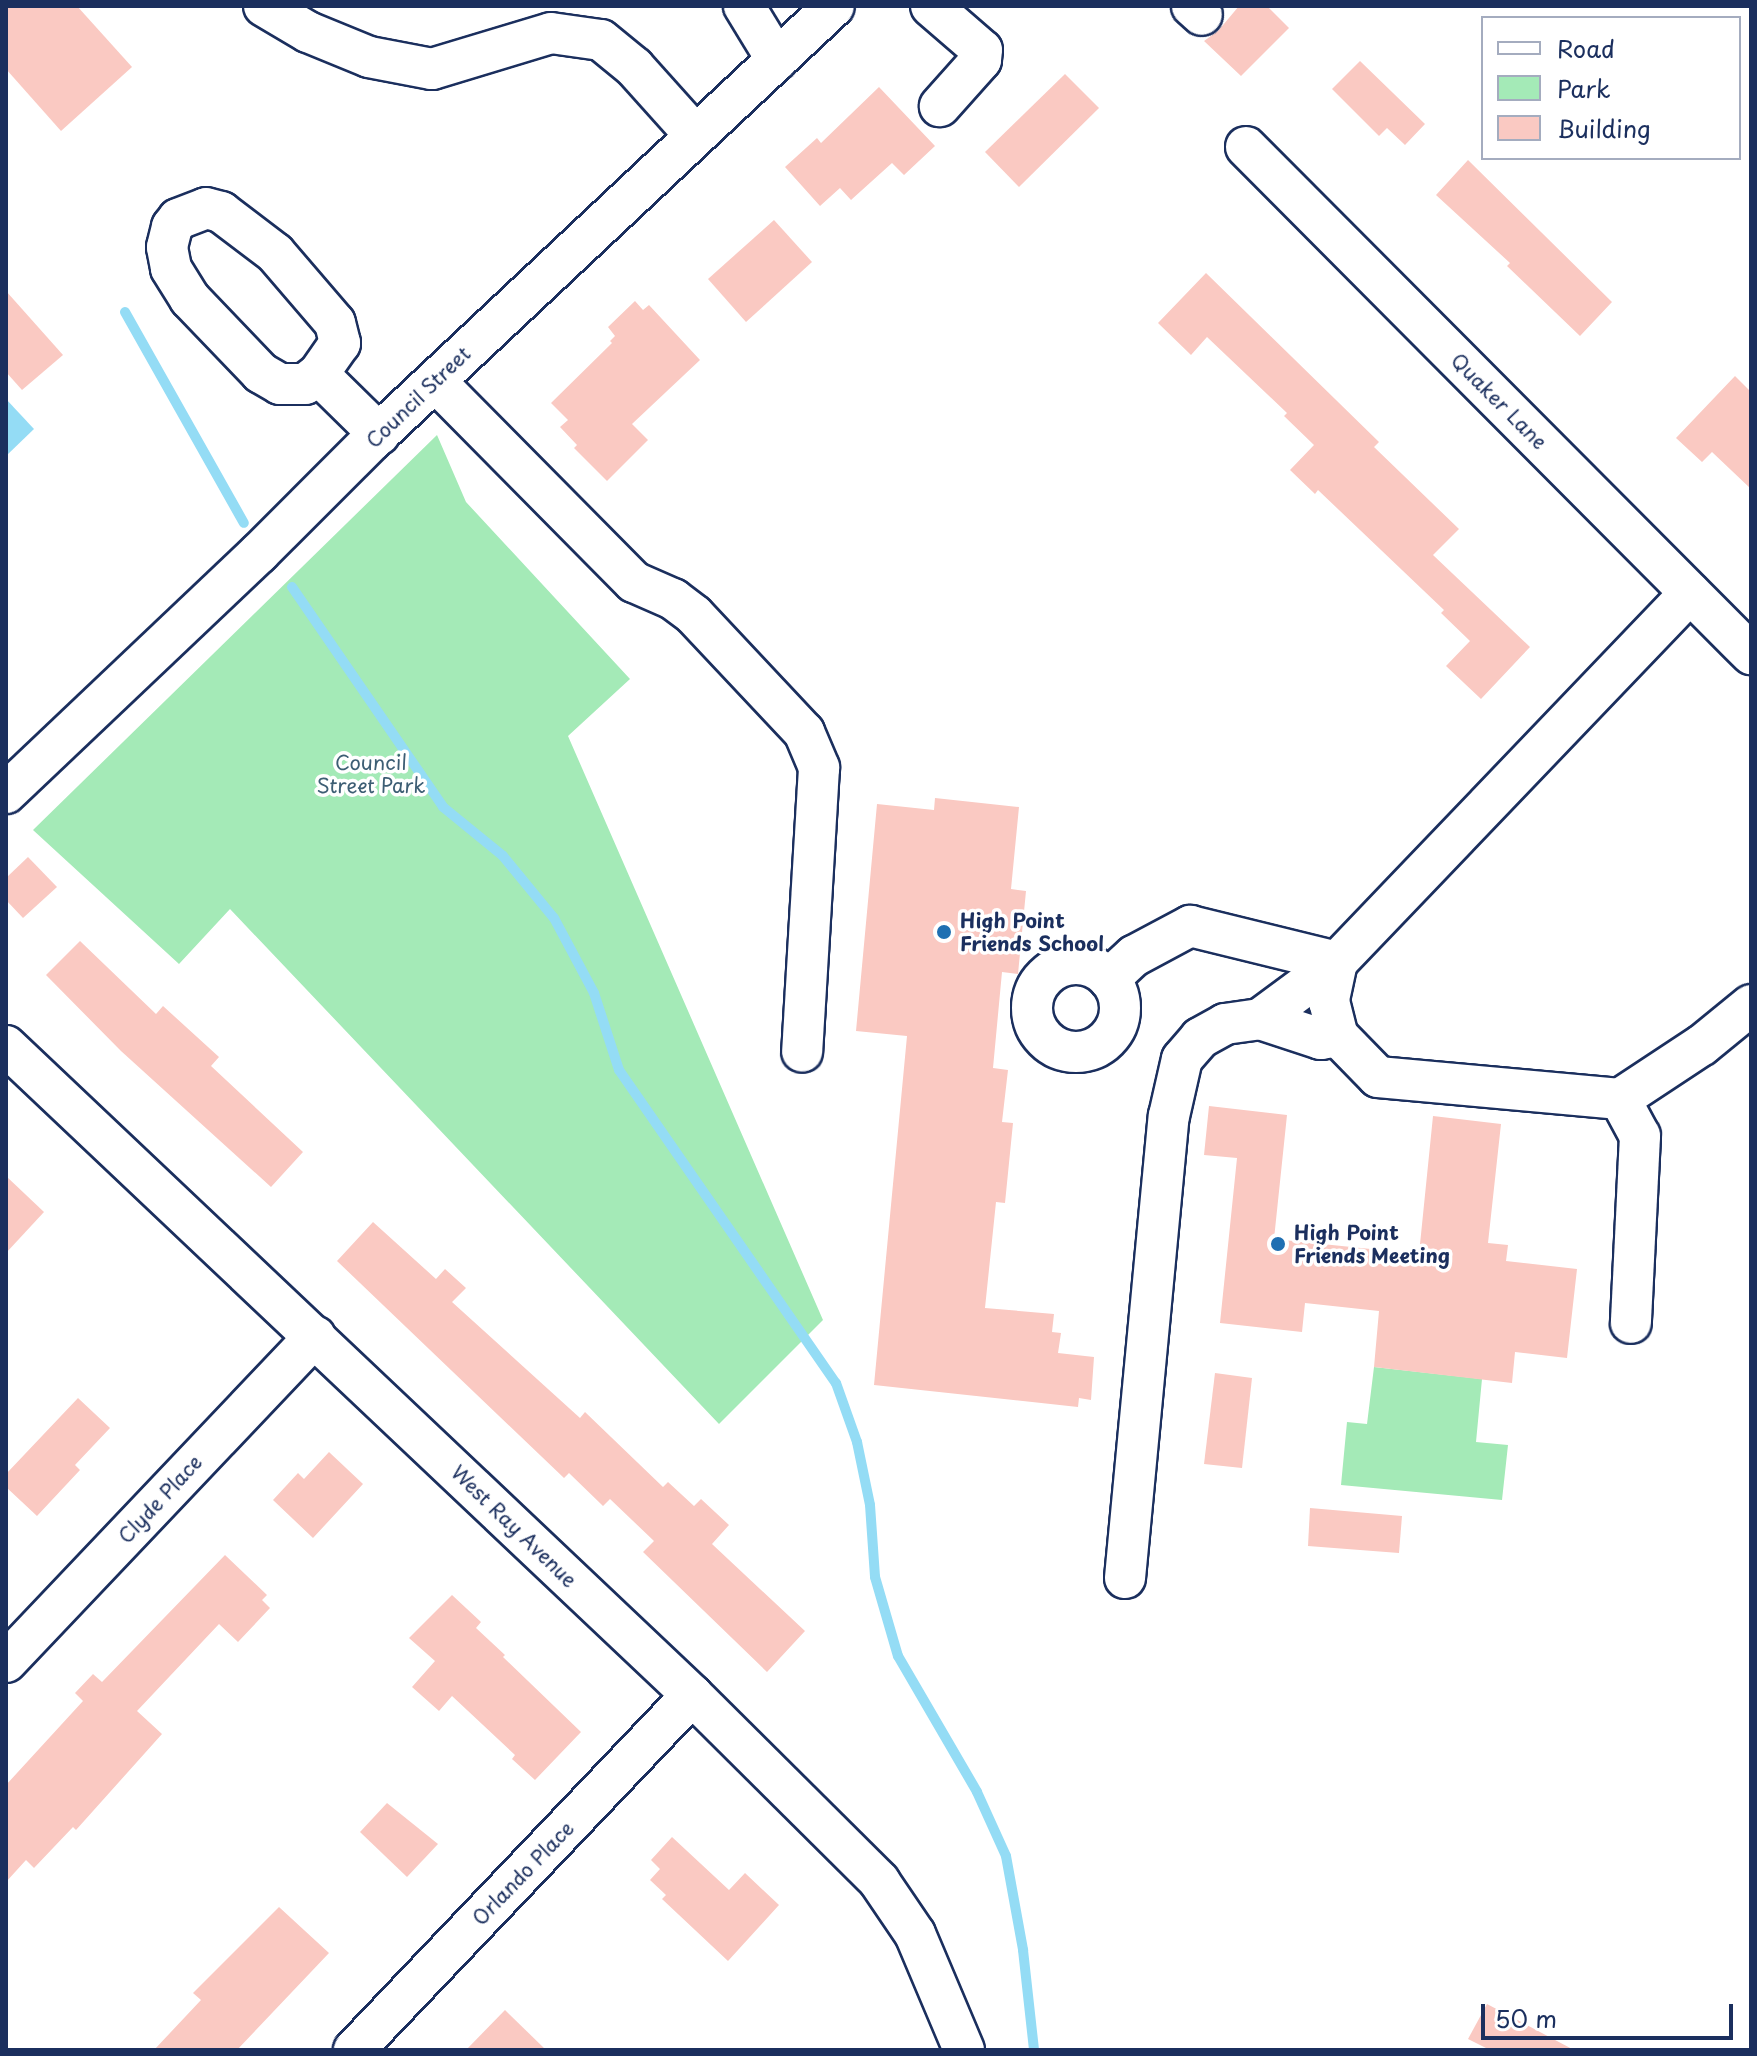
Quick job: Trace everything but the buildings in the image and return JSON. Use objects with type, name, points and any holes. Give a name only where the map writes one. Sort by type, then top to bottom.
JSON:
[{"type":"street","points":[[264,6],[308,32],[369,57],[432,69],[558,19],[601,40],[634,67],[695,135]]},
{"type":"street","points":[[744,6],[777,60]]},
{"type":"street","name":"Council Street","points":[[6,793],[259,553],[379,434],[834,6]]},
{"type":"street","points":[[931,6],[982,50],[981,60],[940,106]]},
{"type":"street","name":"Quaker Lane","points":[[1246,147],[1751,654]]},
{"type":"street","points":[[206,208],[221,212],[275,253],[335,323],[340,343],[318,374],[305,384],[280,384],[261,373],[190,299],[171,268],[167,247],[172,227],[178,219],[206,208]]},
{"type":"street","points":[[318,374],[379,434]]},
{"type":"street","points":[[435,381],[634,582],[673,599],[694,615],[804,732],[819,768],[802,1051]]},
{"type":"street","points":[[1260,1019],[1337,962],[1690,593]]},
{"type":"street","points":[[1109,979],[1134,956],[1190,926],[1337,962]]},
{"type":"street","points":[[1337,962],[1329,1001],[1338,1036],[1378,1077],[1620,1099],[1702,1045],[1751,1005]]},
{"type":"street","points":[[1125,1578],[1169,1116],[1182,1059],[1200,1038],[1225,1024],[1260,1019],[1321,1039],[1338,1036]]},
{"type":"street","name":"West Ray Avenue","points":[[6,1046],[692,1695],[879,1881],[915,1934],[964,2050]]},
{"type":"street","points":[[1620,1099],[1640,1136],[1631,1323]]},
{"type":"street","name":"Clyde Place","points":[[6,1662],[315,1336]]},
{"type":"street","name":"Orlando Place","points":[[354,2050],[692,1695]]},
{"type":"green space","name":"Council Street Park","points":[[437,435],[466,502],[630,679],[568,736],[823,1320],[719,1424],[230,909],[179,964],[33,830]]},
{"type":"green space","points":[[1374,1367],[1482,1379],[1476,1442],[1508,1445],[1502,1500],[1341,1485],[1347,1422],[1367,1424]]},
{"type":"water","points":[[6,399],[34,429],[6,456]]},
{"type":"waterway","points":[[125,312],[244,523]]},
{"type":"waterway","points":[[292,587],[443,807],[503,856],[554,918],[594,993],[619,1070],[836,1383],[857,1442],[870,1505],[875,1577],[898,1656],[977,1792],[1006,1856],[1023,1950],[1034,2050]]},
{"type":"place","name":"High Point Friends School","points":[[944,932]]},
{"type":"place","name":"High Point Friends Meeting","points":[[1278,1244]]}]
